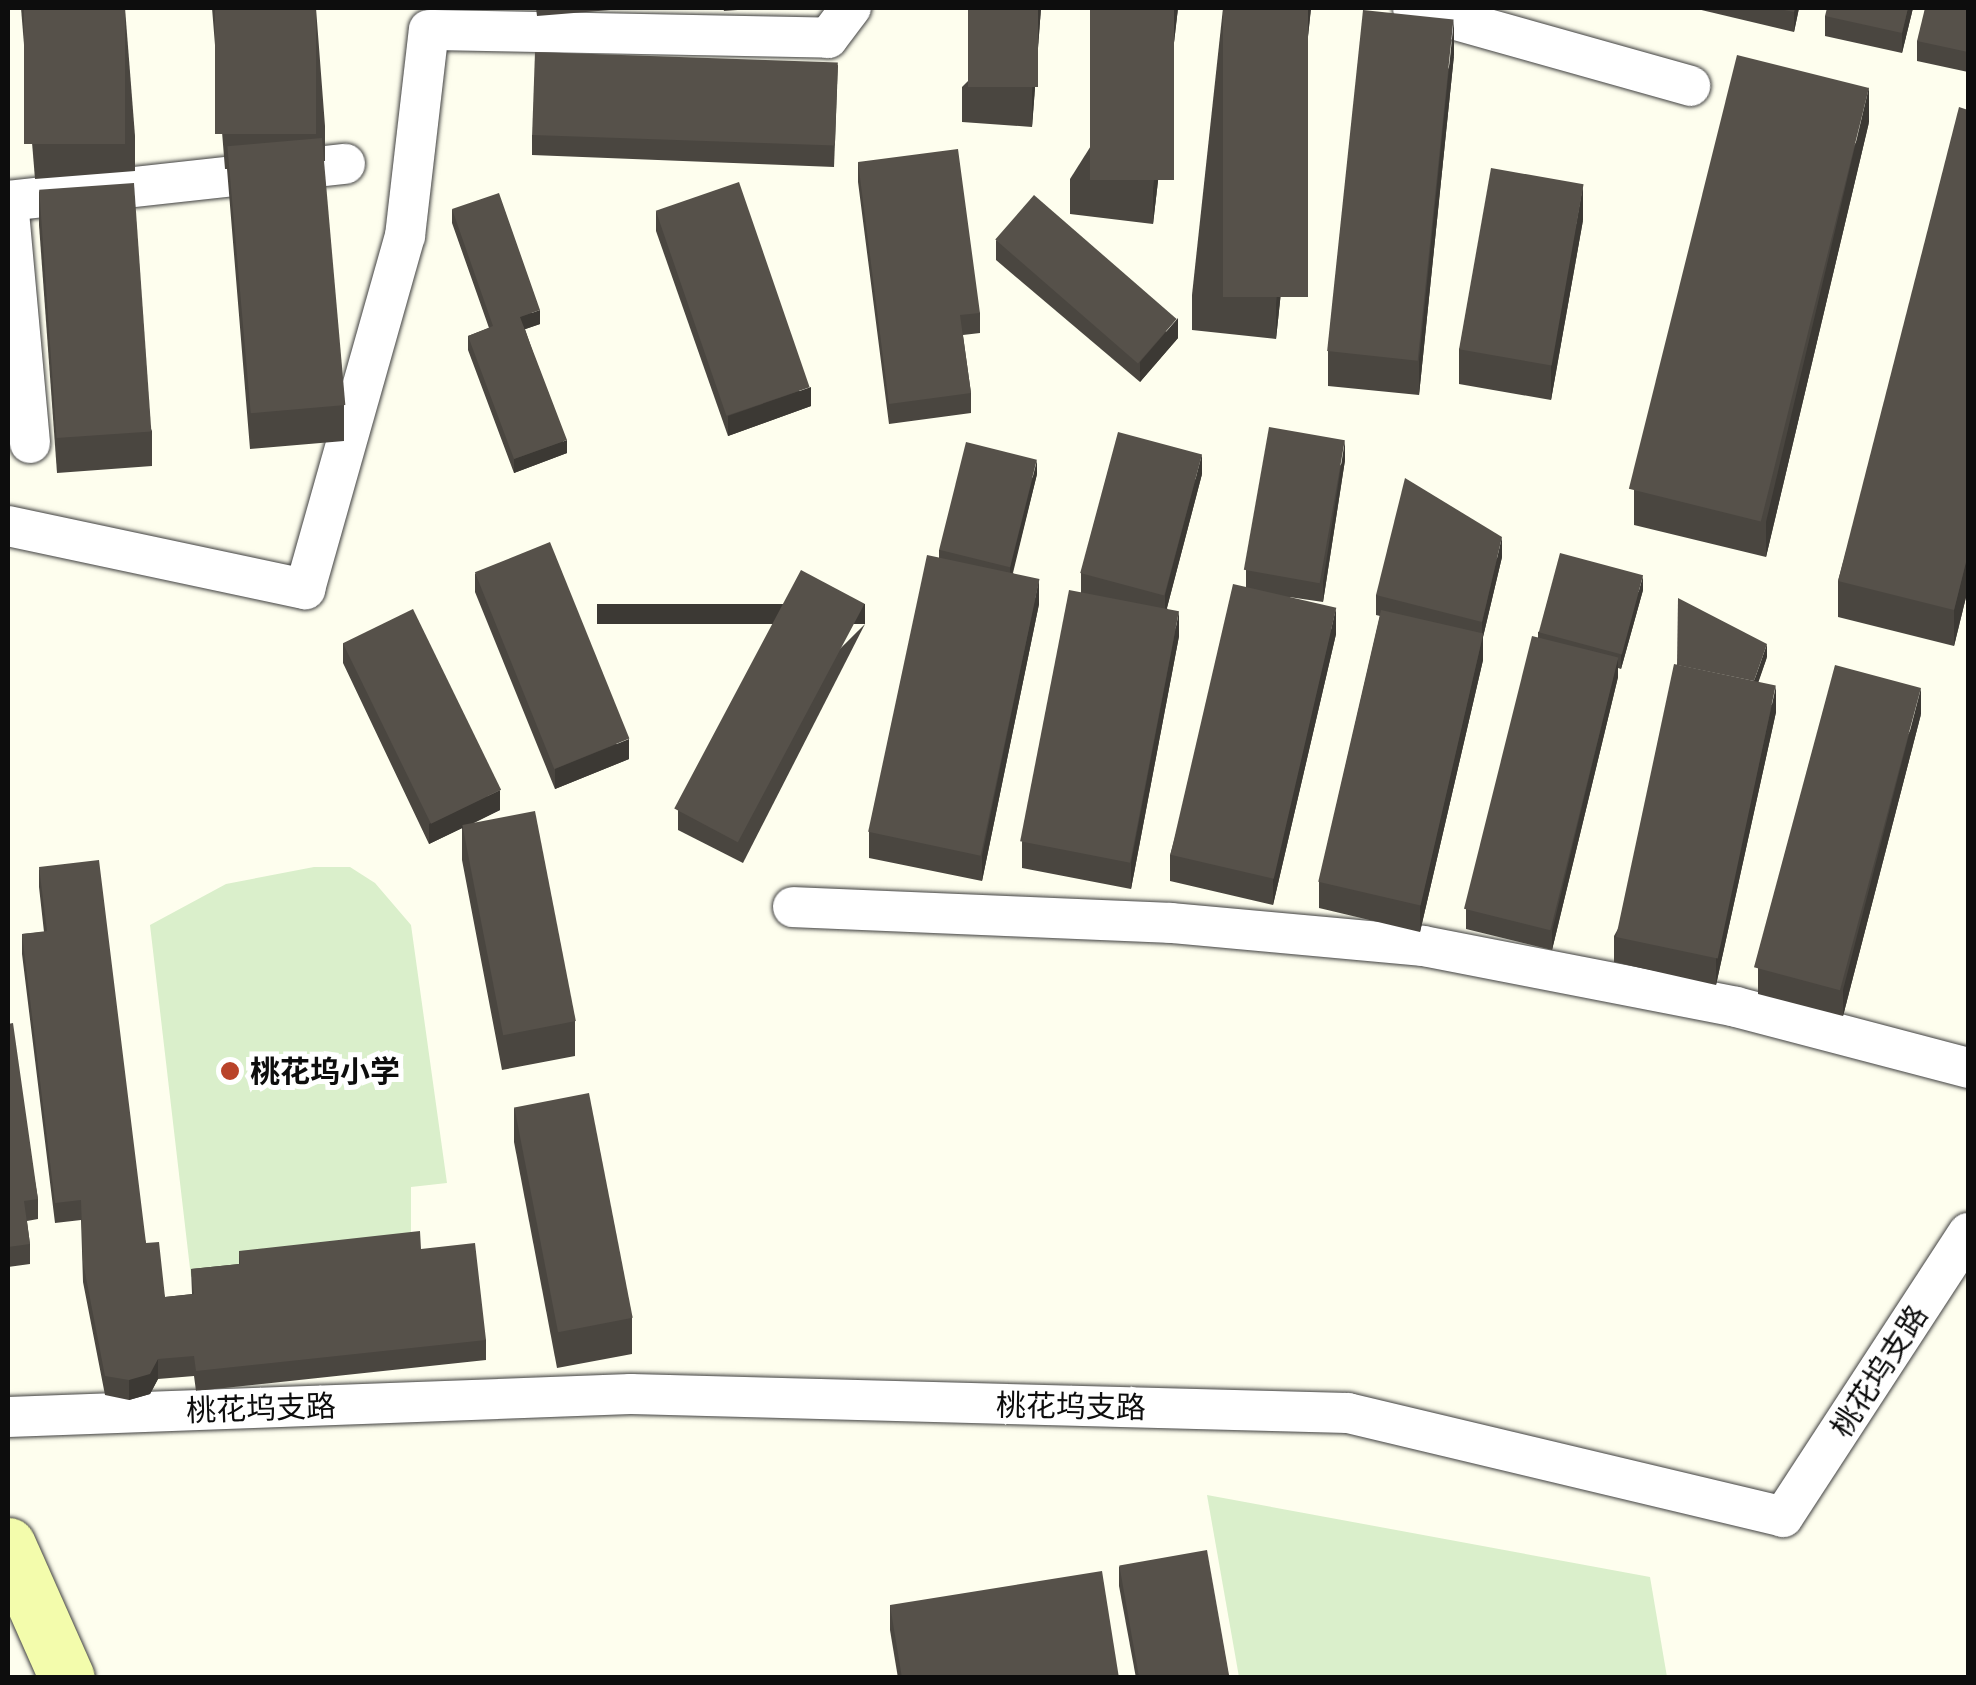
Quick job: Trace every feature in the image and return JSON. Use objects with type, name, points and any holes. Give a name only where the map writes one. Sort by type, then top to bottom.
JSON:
[{"type":"street","points":[[8,526],[305,589],[405,236],[428,30],[828,38],[851,8]]},
{"type":"street","points":[[1413,8],[1690,86]]},
{"type":"street","points":[[30,443],[8,201],[345,164]]},
{"type":"street","points":[[793,907],[1171,923],[1424,946],[1736,1006],[1968,1068]]},
{"type":"street","name":"桃花坞支路","points":[[8,1418],[631,1394],[1348,1413],[1783,1517],[1968,1234]]},
{"type":"street","points":[[8,1545],[67,1678]]},
{"type":"green space","points":[[314,867],[350,867],[375,883],[411,925],[447,1183],[411,1187],[411,1237],[403,1247],[191,1277],[150,925],[226,884]]},
{"type":"green space","points":[[1207,1495],[1650,1577],[1667,1677],[1239,1677]]},
{"type":"building","points":[[24,8],[125,8],[125,144],[24,144]]},
{"type":"building","points":[[215,8],[316,8],[316,134],[215,134]]},
{"type":"building","points":[[968,8],[1038,8],[1038,87],[968,87]]},
{"type":"building","points":[[1090,8],[1174,8],[1174,180],[1090,180]]},
{"type":"building","points":[[1223,8],[1308,8],[1308,297],[1223,297]]},
{"type":"building","points":[[1827,8],[1908,8],[1902,33],[1825,16]]},
{"type":"building","points":[[1925,8],[1968,8],[1968,52],[1917,41]]},
{"type":"building","points":[[1363,10],[1454,20],[1418,361],[1327,351]]},
{"type":"building","points":[[535,52],[838,63],[835,146],[532,135]]},
{"type":"building","points":[[1737,55],[1869,88],[1761,522],[1629,489]]},
{"type":"building","points":[[1959,107],[1968,110],[1968,554],[1954,610],[1838,581]]},
{"type":"building","points":[[322,138],[345,405],[251,413],[227,146]]},
{"type":"building","points":[[958,149],[980,313],[960,315],[971,393],[889,404],[858,162]]},
{"type":"building","points":[[1491,168],[1584,184],[1552,366],[1459,349]]},
{"type":"building","points":[[739,182],[810,387],[726,416],[656,211]]},
{"type":"building","points":[[134,183],[151,431],[57,438],[39,190]]},
{"type":"building","points":[[499,193],[540,310],[520,317],[567,440],[514,459],[468,336],[493,326],[452,209]]},
{"type":"building","points":[[1034,195],[1177,319],[1138,364],[995,240]]},
{"type":"building","points":[[1269,427],[1345,440],[1320,583],[1244,570]]},
{"type":"building","points":[[1118,432],[1202,455],[1164,596],[1080,573]]},
{"type":"building","points":[[966,442],[1037,460],[1010,567],[939,550]]},
{"type":"building","points":[[1405,478],[1502,537],[1482,622],[1376,595]]},
{"type":"building","points":[[550,542],[629,739],[554,769],[475,572]]},
{"type":"building","points":[[1560,553],[1643,575],[1622,654],[1539,632]]},
{"type":"building","points":[[927,555],[1039,579],[981,856],[868,832]]},
{"type":"building","points":[[801,570],[865,604],[738,842],[674,808]]},
{"type":"building","points":[[1233,584],[1336,608],[1274,879],[1170,855]]},
{"type":"building","points":[[1069,590],[1179,611],[1130,863],[1020,841]]},
{"type":"building","points":[[1678,598],[1767,644],[1754,681],[1677,665]]},
{"type":"building","points":[[413,609],[501,790],[431,824],[343,643]]},
{"type":"building","points":[[1381,610],[1483,634],[1421,905],[1318,882]]},
{"type":"building","points":[[1532,636],[1618,658],[1550,930],[1464,909]]},
{"type":"building","points":[[1674,664],[1776,686],[1718,959],[1616,937]]},
{"type":"building","points":[[1835,665],[1921,688],[1840,990],[1754,967]]},
{"type":"building","points":[[535,811],[576,1021],[503,1035],[462,825]]},
{"type":"building","points":[[99,860],[146,1243],[159,1242],[165,1297],[194,1294],[191,1269],[240,1264],[239,1251],[420,1231],[421,1249],[475,1243],[486,1340],[196,1371],[194,1356],[158,1359],[150,1374],[129,1380],[105,1376],[83,1262],[81,1200],[55,1203],[22,934],[47,931],[39,867]]},
{"type":"building","points":[[13,1023],[38,1199],[24,1201],[30,1244],[8,1247],[8,1024]]},
{"type":"building","points":[[589,1093],[633,1318],[558,1332],[514,1108]]},
{"type":"building","points":[[1207,1550],[1230,1678],[1139,1678],[1119,1565]]},
{"type":"building","points":[[1102,1571],[1119,1678],[902,1678],[890,1605]]},
{"type":"place","name":"桃花坞小学","points":[[230,1071]]}]
